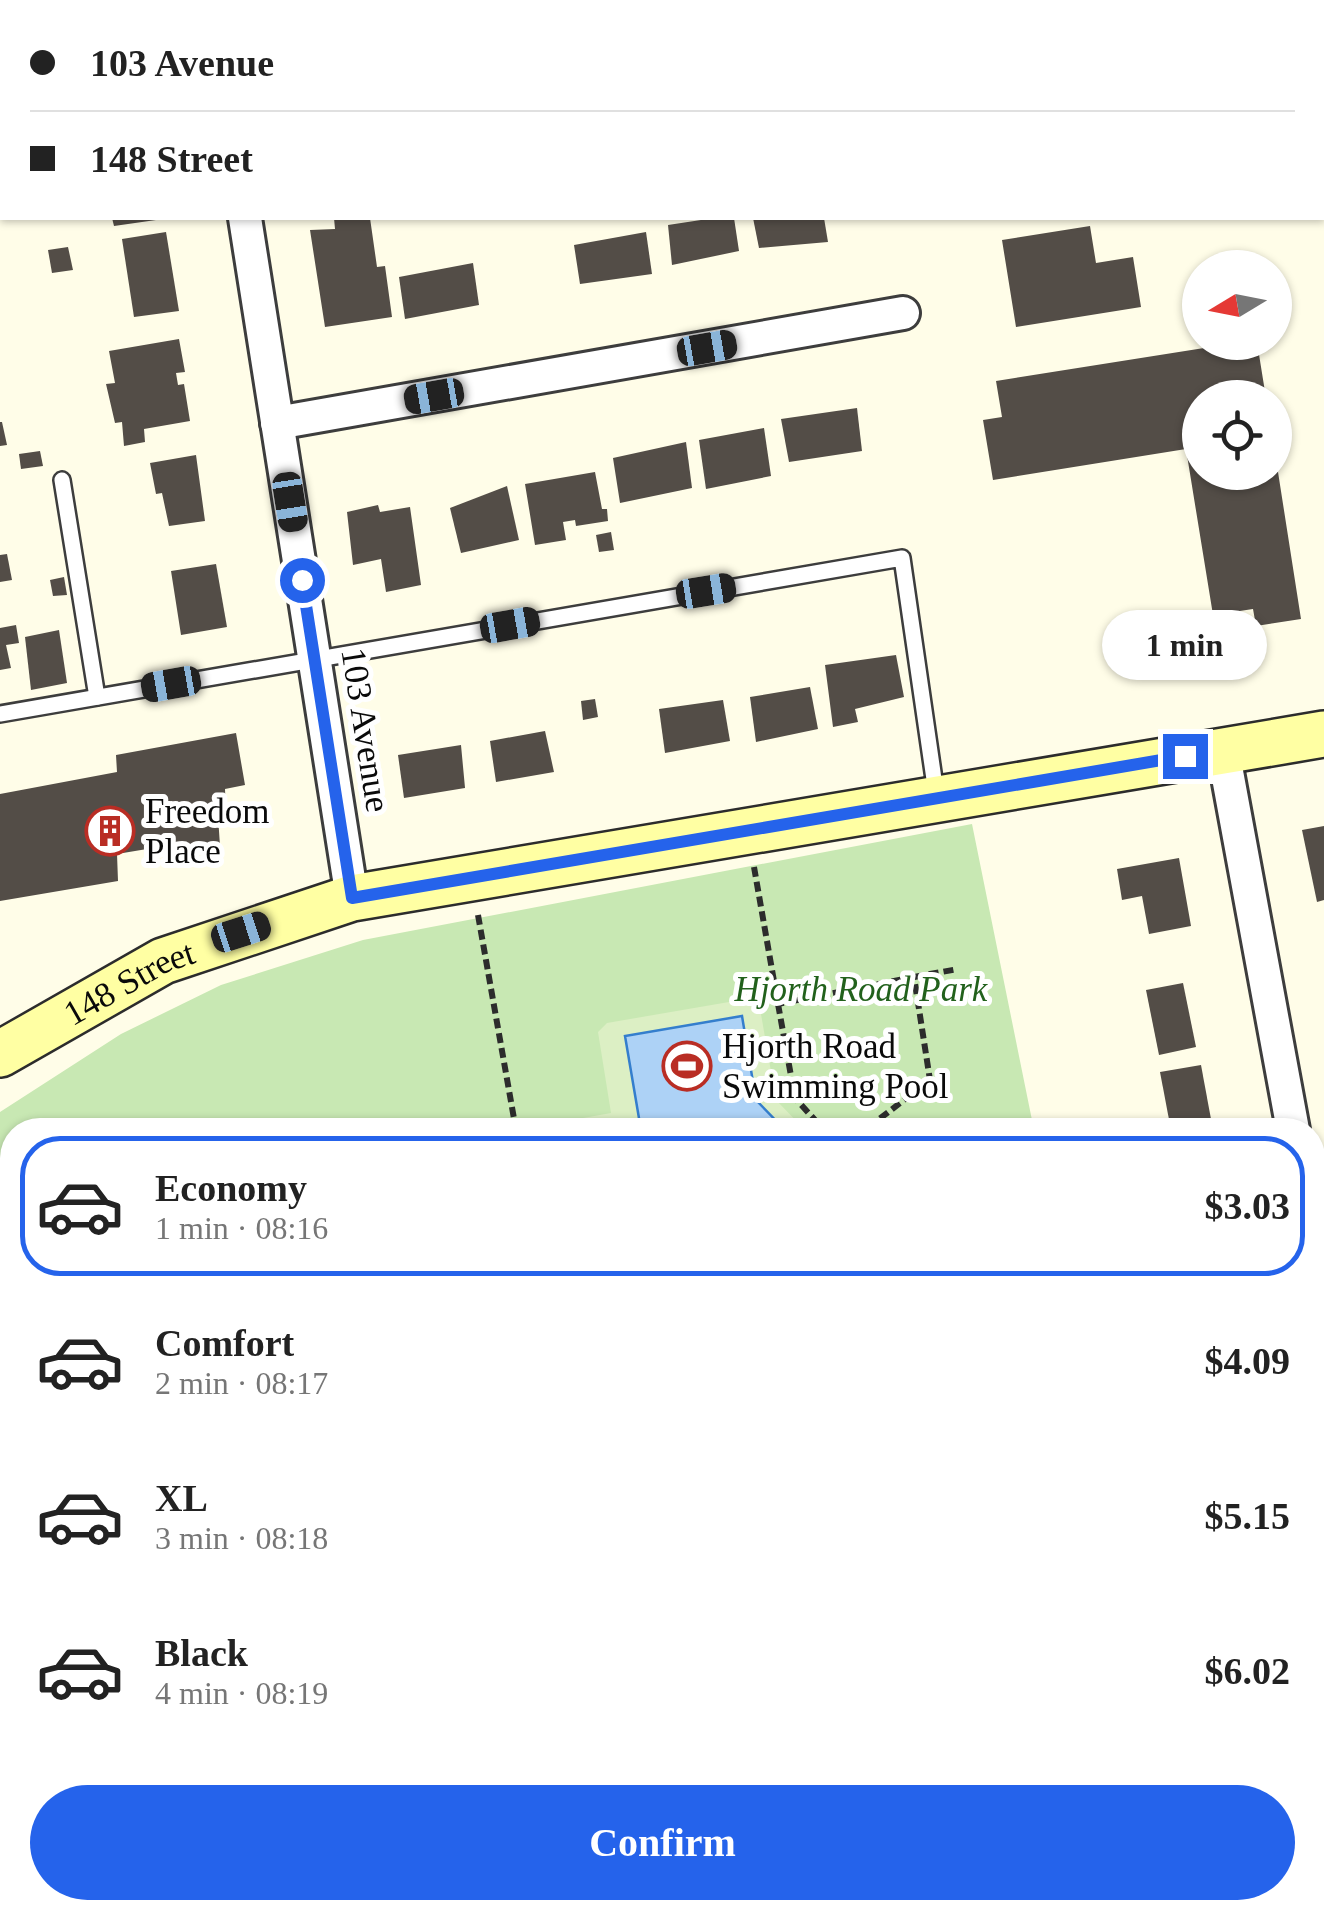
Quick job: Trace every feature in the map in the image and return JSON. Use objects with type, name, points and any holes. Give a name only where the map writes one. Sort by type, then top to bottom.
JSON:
[{"type":"main road","name":"148 Street","points":[[0,1054],[111,986],[163,961],[352,898],[1324,734]]},
{"type":"street","name":"103 Avenue","points":[[245,220],[352,898]]},
{"type":"street","points":[[278,424],[903,313]]},
{"type":"street","points":[[1222,750],[1291,1118]]},
{"type":"lane","points":[[62,480],[97,697]]},
{"type":"lane","points":[[0,714],[902,558],[936,798]]},
{"type":"path","points":[[754,866],[795,1098],[813,1118]]},
{"type":"path","points":[[478,914],[514,1118]]},
{"type":"path","points":[[778,1004],[958,969]]},
{"type":"path","points":[[881,1118],[930,1080],[914,977]]},
{"type":"green space","name":"Hjorth Road Park","points":[[972,824],[1032,1118],[0,1118],[0,1112],[121,1034],[221,985],[363,940]]},
{"type":"green space","name":"Hjorth Road Swimming Pool","points":[[758,997],[776,1100],[793,1118],[583,1118],[611,1113],[598,1032],[607,1023]]},
{"type":"water","points":[[742,1016],[756,1100],[773,1118],[639,1118],[625,1036]]},
{"type":"building","points":[[112,220],[156,220],[114,226]]},
{"type":"building","points":[[334,220],[370,220],[377,267],[385,266],[392,317],[325,327],[310,230],[335,229]]},
{"type":"building","points":[[734,220],[739,251],[672,265],[668,225]]},
{"type":"building","points":[[753,220],[824,220],[828,242],[759,248]]},
{"type":"building","points":[[1090,226],[1096,263],[1133,257],[1141,307],[1016,327],[1002,240]]},
{"type":"building","points":[[166,232],[179,311],[134,317],[122,239]]},
{"type":"building","points":[[646,232],[652,274],[580,284],[574,245]]},
{"type":"building","points":[[68,247],[73,270],[52,273],[48,250]]},
{"type":"building","points":[[473,263],[479,305],[405,319],[399,277]]},
{"type":"building","points":[[179,339],[185,372],[176,373],[178,385],[184,384],[190,421],[144,429],[145,442],[124,446],[122,422],[115,423],[106,384],[115,383],[109,351]]},
{"type":"building","points":[[1182,352],[1182,360],[1260,360],[1263,380],[1182,380],[1182,450],[993,480],[983,420],[1002,417],[996,381]]},
{"type":"building","points":[[857,408],[862,451],[789,462],[781,419]]},
{"type":"building","points":[[2,422],[7,445],[0,446]]},
{"type":"building","points":[[764,428],[771,476],[706,489],[699,440]]},
{"type":"building","points":[[686,442],[692,488],[620,503],[613,458]]},
{"type":"building","points":[[40,451],[43,466],[21,469],[19,454]]},
{"type":"building","points":[[196,455],[205,521],[169,526],[162,493],[156,494],[150,463]]},
{"type":"building","points":[[595,472],[608,521],[576,526],[575,520],[563,522],[566,540],[535,545],[525,484]]},
{"type":"building","points":[[507,486],[519,540],[461,553],[450,508]]},
{"type":"building","points":[[1193,490],[1281,490],[1301,619],[1256,626],[1253,609],[1213,615]]},
{"type":"building","points":[[378,505],[380,512],[410,507],[421,585],[386,592],[381,559],[353,565],[347,512]]},
{"type":"building","points":[[611,532],[614,550],[599,552],[596,535]]},
{"type":"building","points":[[7,554],[12,580],[0,582],[0,555]]},
{"type":"building","points":[[216,564],[227,627],[181,635],[171,571]]},
{"type":"building","points":[[64,577],[67,595],[53,596],[50,580]]},
{"type":"building","points":[[16,625],[19,643],[6,645],[11,668],[0,670],[0,628]]},
{"type":"building","points":[[59,630],[67,683],[31,690],[25,637]]},
{"type":"building","points":[[896,655],[904,697],[855,709],[858,722],[833,727],[825,665]]},
{"type":"building","points":[[810,687],[818,729],[756,742],[750,697]]},
{"type":"building","points":[[595,699],[598,717],[583,720],[581,701]]},
{"type":"building","points":[[723,700],[730,741],[665,753],[659,709]]},
{"type":"building","points":[[545,731],[554,772],[496,782],[490,741]]},
{"type":"building","name":"Freedom Place","points":[[236,733],[245,785],[225,789],[226,815],[218,816],[220,846],[149,858],[147,849],[117,854],[118,881],[0,901],[0,794],[117,772],[116,755]]},
{"type":"building","points":[[461,745],[465,788],[404,798],[398,755]]},
{"type":"building","points":[[1324,826],[1324,900],[1317,902],[1302,830]]},
{"type":"building","points":[[1179,858],[1191,926],[1149,934],[1142,896],[1122,900],[1117,869]]},
{"type":"building","points":[[1183,983],[1196,1047],[1159,1055],[1146,990]]},
{"type":"building","points":[[1201,1065],[1211,1118],[1169,1118],[1160,1072]]},
{"type":"place","name":"Freedom Place","points":[[110,831]]},
{"type":"place","name":"Hjorth Road Swimming Pool","points":[[687,1066]]},
{"type":"route","points":[[302,580],[352,898],[1185,756]]}]
